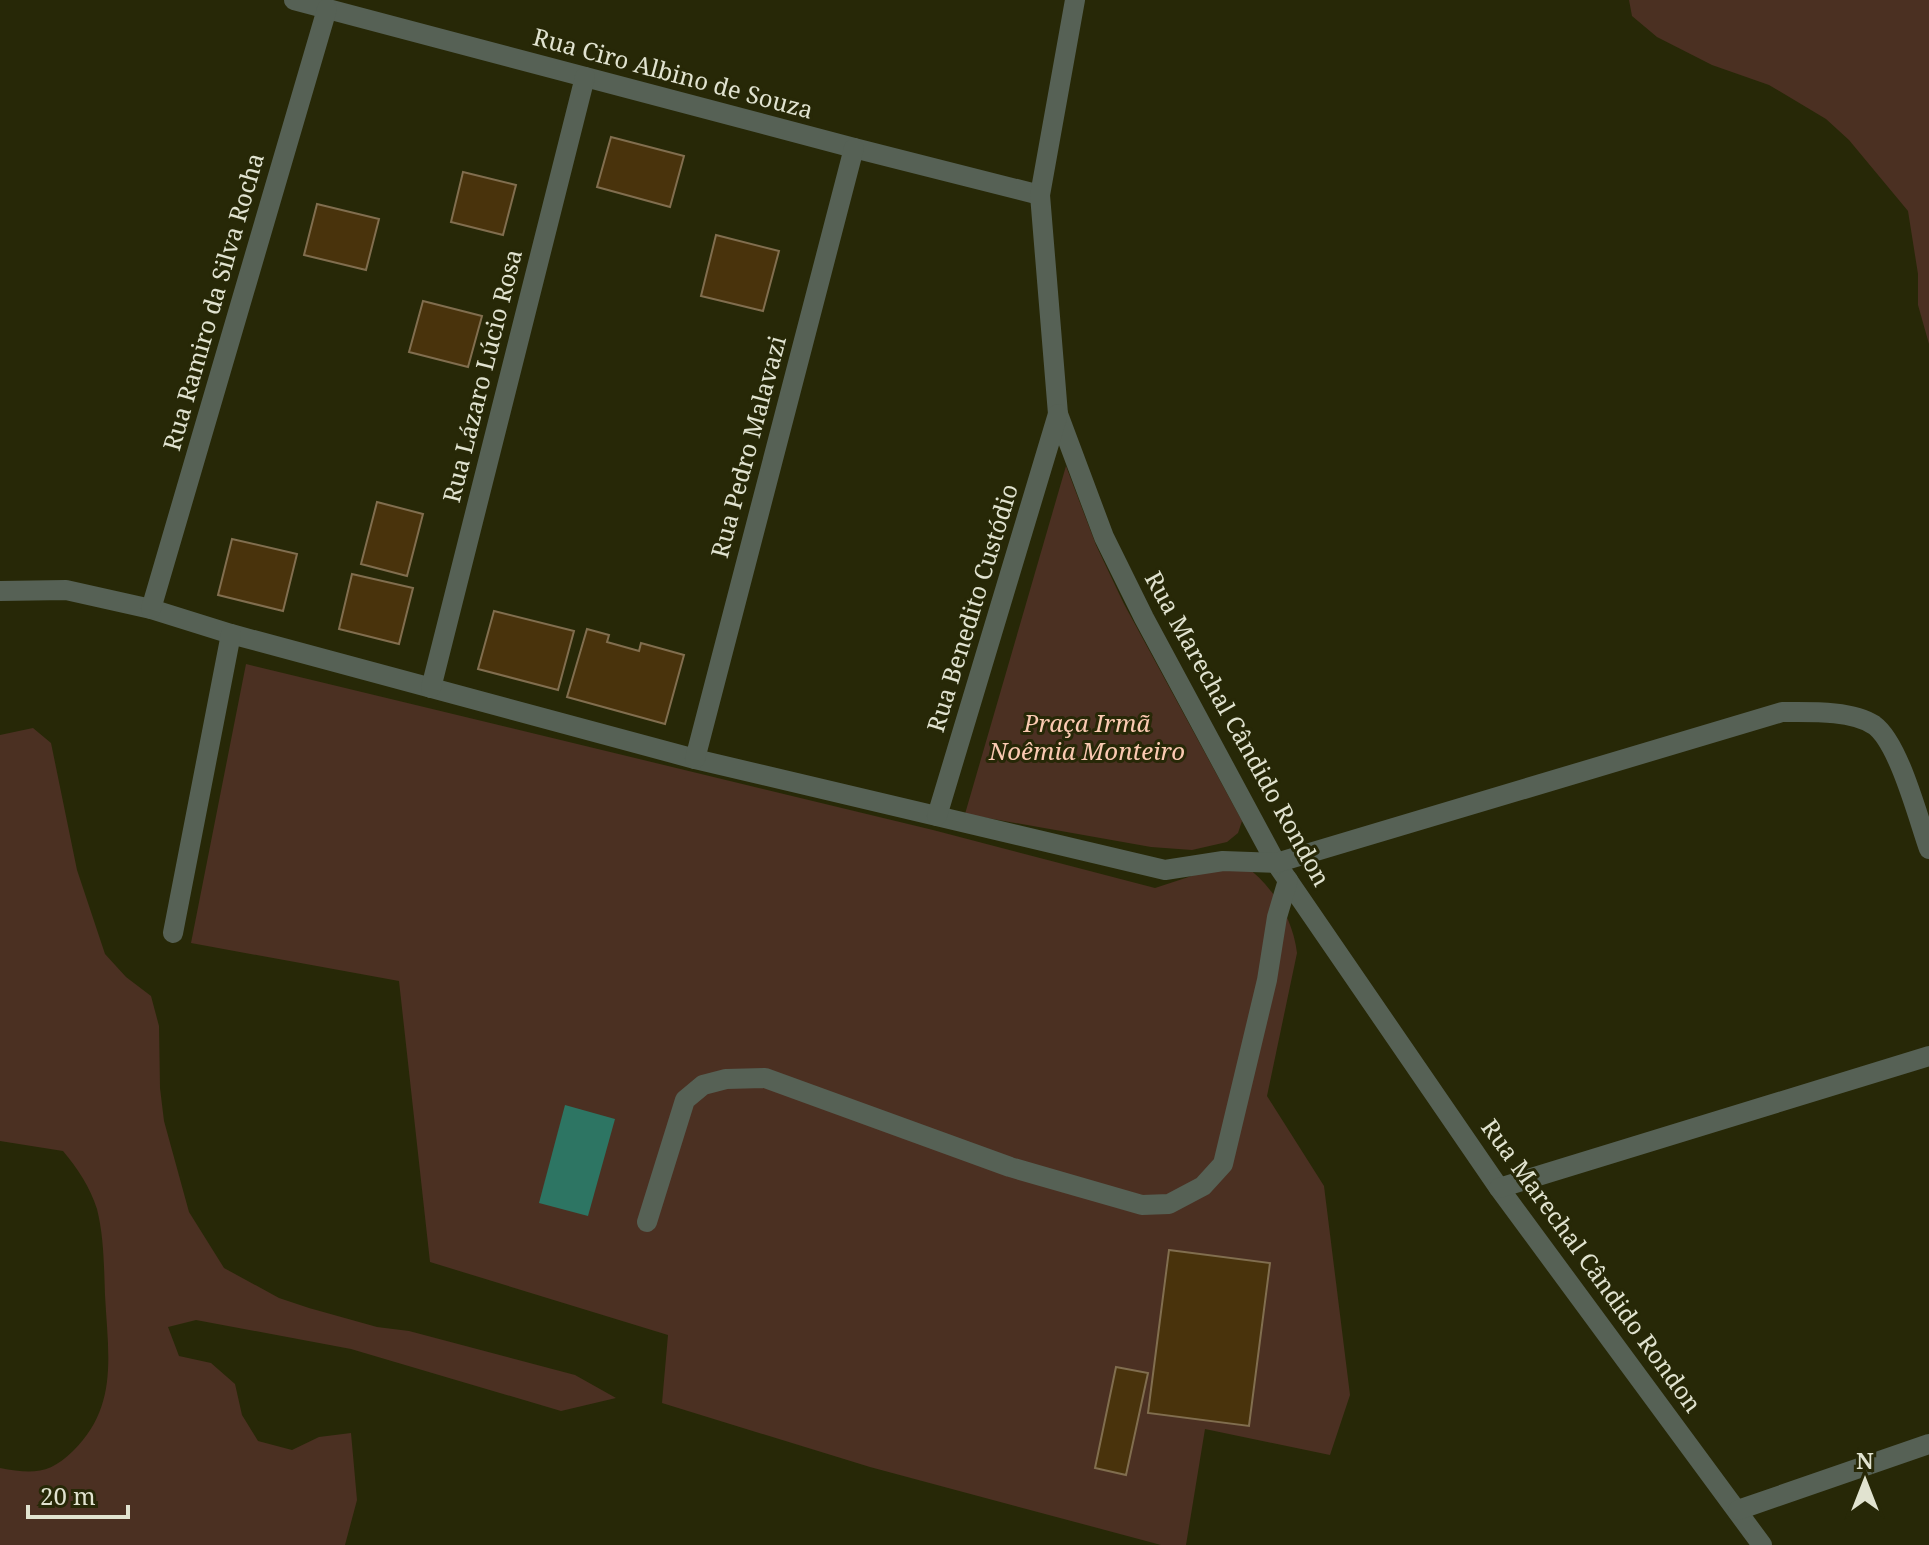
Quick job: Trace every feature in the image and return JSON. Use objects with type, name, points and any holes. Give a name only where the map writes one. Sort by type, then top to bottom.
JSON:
[{"type":"street","name":"Rua Ciro Albino de Souza","points":[[294,0],[1040,195]]},
{"type":"street","name":"Rua Marechal Cândido Rondon","points":[[1075,0],[1040,195],[1058,414],[1104,537],[1144,618],[1282,871],[1499,1188],[1762,1545]]},
{"type":"street","name":"Rua Ramiro da Silva Rocha","points":[[151,609],[327,9]]},
{"type":"street","name":"Rua Lázaro Lúcio Rosa","points":[[431,688],[585,77]]},
{"type":"street","name":"Rua Pedro Malavazi","points":[[695,759],[854,148]]},
{"type":"street","name":"Rua Benedito Custódio","points":[[937,816],[1058,414]]},
{"type":"street","points":[[0,591],[66,590],[151,609],[231,634],[695,759],[1165,870],[1223,861],[1282,871],[1782,712],[1829,712],[1872,724],[1890,740],[1929,849]]},
{"type":"street","points":[[173,933],[231,634]]},
{"type":"street","points":[[647,1222],[685,1100],[703,1085],[726,1079],[765,1078],[1010,1167],[1142,1205],[1169,1204],[1203,1186],[1223,1164],[1267,980],[1282,871]]},
{"type":"street","points":[[1499,1188],[1929,1056]]},
{"type":"street","points":[[1738,1510],[1929,1444]]},
{"type":"green space","points":[[1629,0],[1929,0],[1929,344],[1918,305],[1918,274],[1908,211],[1849,140],[1826,119],[1769,85],[1712,65],[1657,37],[1632,16]]},
{"type":"green space","name":"Praça Irmã Noêmia Monteiro","points":[[1066,466],[1096,545],[1124,604],[1242,821],[1238,833],[1227,842],[1192,850],[1151,847],[965,814]]},
{"type":"green space","points":[[246,664],[933,830],[1155,888],[1216,868],[1244,865],[1264,882],[1280,903],[1291,927],[1297,953],[1267,1096],[1324,1186],[1350,1395],[1330,1455],[1205,1429],[1186,1545],[1161,1545],[870,1467],[662,1403],[668,1335],[430,1262],[399,981],[191,943]]},
{"type":"green space","points":[[33,728],[51,743],[77,870],[105,954],[126,977],[151,996],[159,1026],[164,1121],[189,1212],[224,1268],[279,1298],[309,1308],[575,1375],[616,1398],[561,1411],[351,1349],[196,1320],[168,1327],[179,1356],[211,1363],[235,1384],[242,1415],[258,1441],[292,1450],[319,1437],[351,1433],[357,1500],[345,1545],[0,1545],[0,1468],[21,1471],[48,1469],[73,1451],[98,1416],[104,1397],[108,1358],[102,1241],[91,1193],[63,1151],[0,1141],[0,735]]},
{"type":"water","points":[[565,1105],[615,1119],[588,1216],[539,1203]]},
{"type":"building","points":[[611,137],[684,156],[670,207],[597,187]]},
{"type":"building","points":[[463,172],[516,185],[503,235],[451,222]]},
{"type":"building","points":[[317,204],[379,219],[366,270],[304,255]]},
{"type":"building","points":[[716,235],[779,251],[763,311],[701,296]]},
{"type":"building","points":[[423,301],[482,316],[468,367],[409,352]]},
{"type":"building","points":[[377,502],[423,514],[407,576],[361,564]]},
{"type":"building","points":[[232,539],[297,554],[283,611],[218,595]]},
{"type":"building","points":[[352,574],[413,588],[399,644],[339,629]]},
{"type":"building","points":[[494,611],[574,631],[558,690],[478,669]]},
{"type":"building","points":[[587,629],[609,635],[607,642],[639,651],[641,643],[684,655],[665,724],[567,697]]},
{"type":"building","points":[[1169,1250],[1270,1263],[1249,1426],[1148,1413]]},
{"type":"building","points":[[1116,1367],[1148,1373],[1126,1475],[1095,1468]]}]
